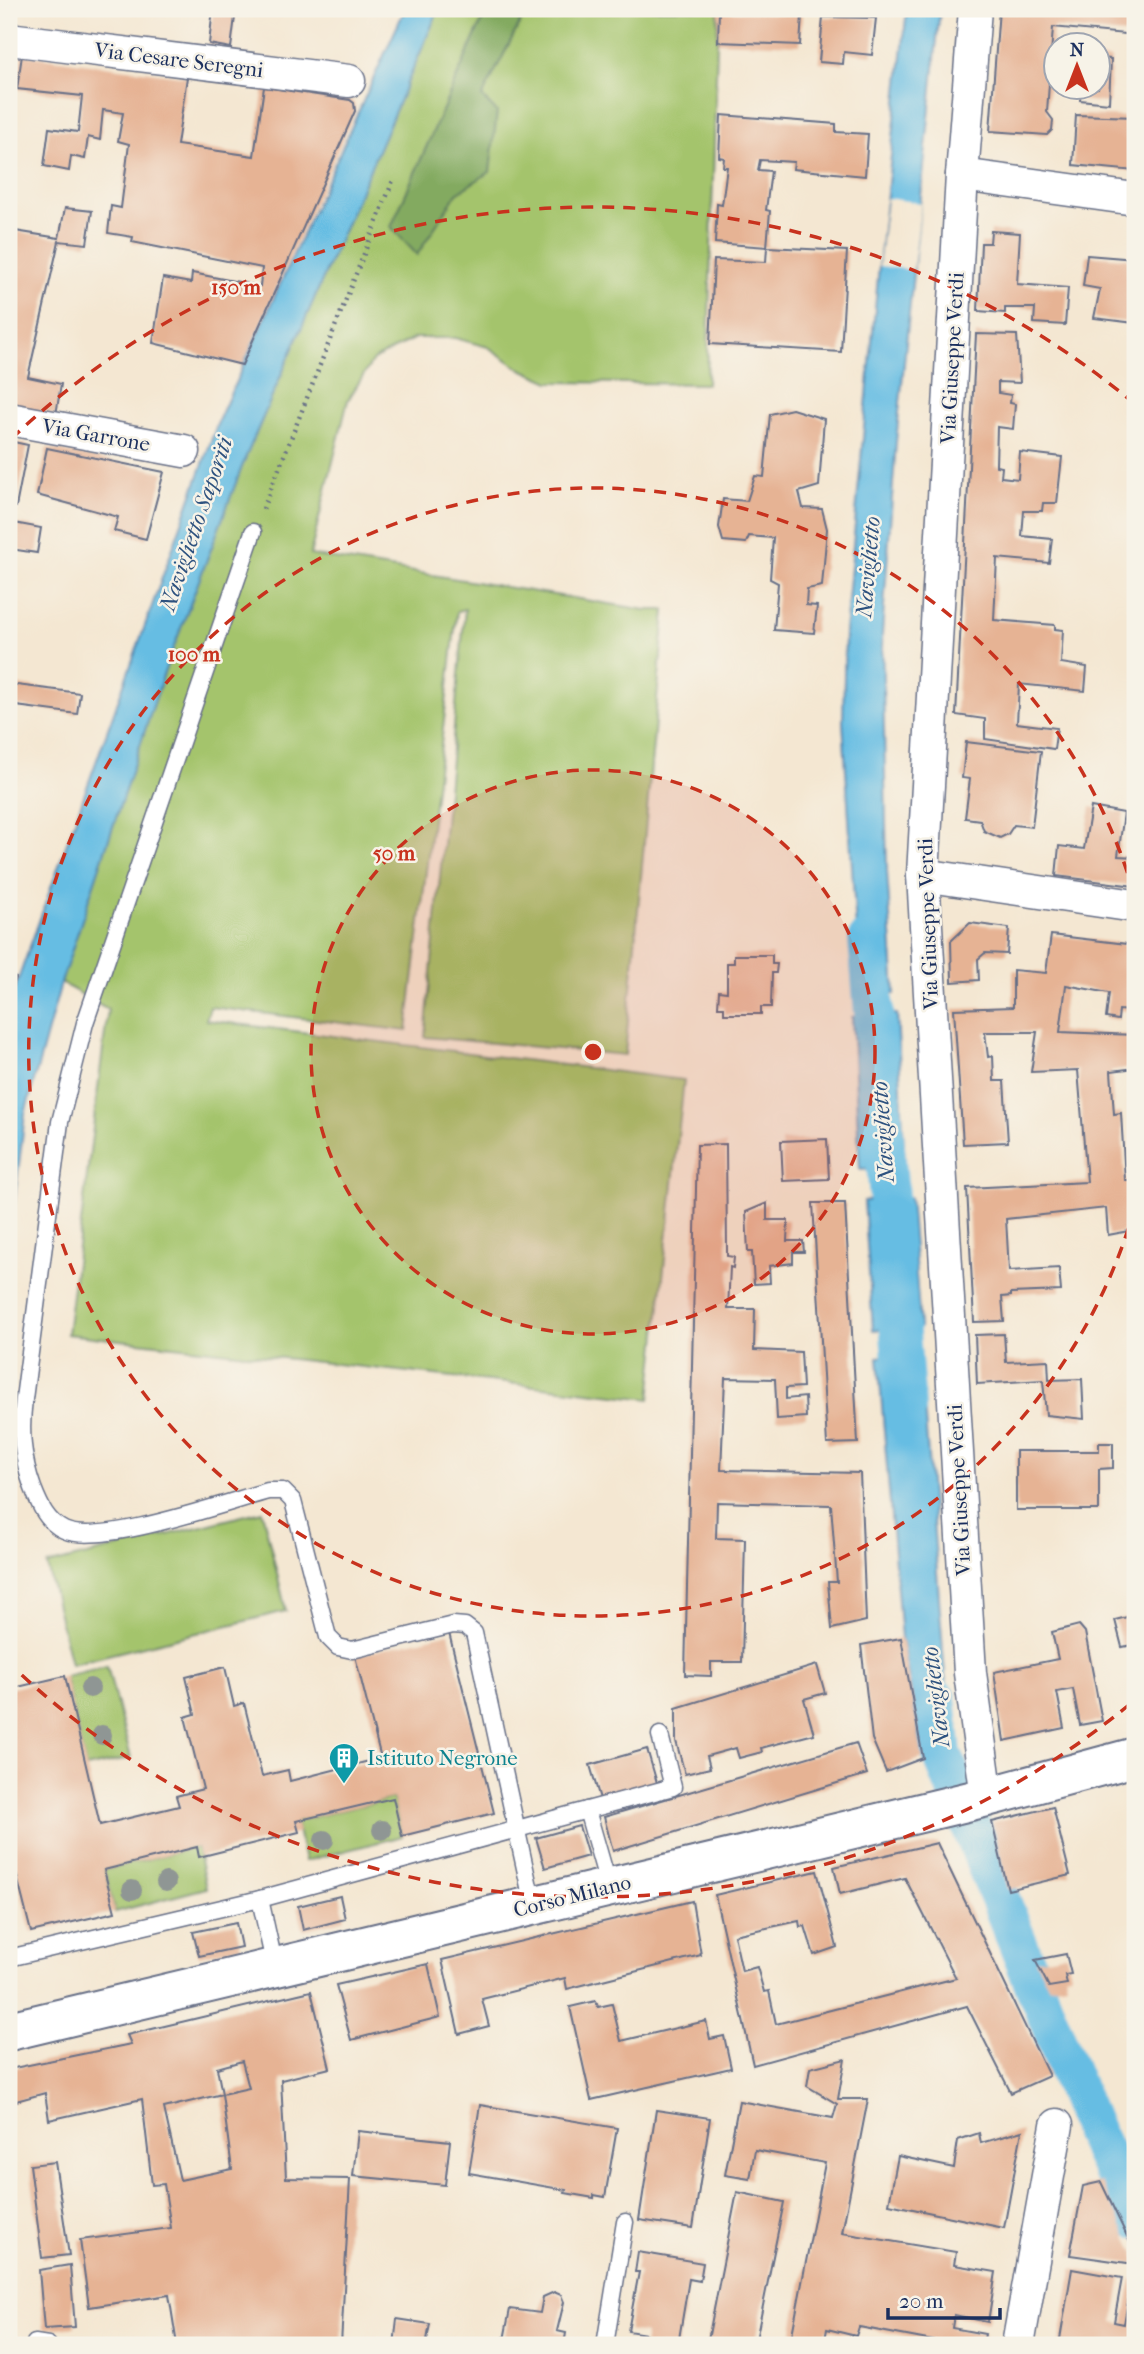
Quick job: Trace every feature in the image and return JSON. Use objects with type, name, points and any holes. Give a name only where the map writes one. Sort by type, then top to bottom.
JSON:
[{"type":"street","name":"Via Giuseppe Verdi","points":[[975,9],[962,175],[923,874],[970,1673],[986,1797]]},
{"type":"street","name":"Via Cesare Seregni","points":[[9,39],[349,81]]},
{"type":"street","points":[[962,175],[1135,199]]},
{"type":"street","name":"Via Garrone","points":[[9,419],[184,451]]},
{"type":"street","points":[[923,874],[1135,906]]},
{"type":"street","name":"Corso Milano","points":[[9,2031],[934,1810],[1135,1757]]},
{"type":"street","points":[[1018,2345],[1057,2124]]},
{"type":"lane","points":[[253,532],[85,1023],[69,1083],[60,1122],[20,1433],[26,1469],[40,1506],[51,1521],[66,1531],[92,1535],[119,1531],[268,1491],[283,1491],[293,1501],[328,1637],[338,1647],[352,1650],[453,1625],[465,1626],[474,1633],[533,1905]]},
{"type":"lane","points":[[9,1958],[260,1899],[673,1787],[660,1735]]},
{"type":"lane","points":[[587,1810],[609,1887]]},
{"type":"lane","points":[[260,1899],[275,1967]]},
{"type":"lane","points":[[606,2345],[625,2222]]},
{"type":"path","points":[[253,532],[394,178]]},
{"type":"green space","points":[[439,9],[718,9],[707,384],[550,382],[519,368],[488,347],[455,338],[415,338],[373,360],[348,400],[310,555],[646,610],[665,610],[625,1055],[425,1037],[465,609],[457,611],[407,1031],[210,1007],[206,1020],[684,1080],[650,1399],[67,1334],[108,1009],[61,983],[164,673],[245,459]]},
{"type":"green space","points":[[487,9],[527,9],[482,97],[497,112],[490,172],[457,193],[417,255],[391,227]]},
{"type":"green space","points":[[262,1511],[286,1611],[71,1664],[47,1565]]},
{"type":"green space","points":[[107,1666],[131,1758],[86,1768],[65,1676]]},
{"type":"green space","points":[[393,1798],[402,1836],[305,1861],[296,1821]]},
{"type":"green space","points":[[197,1847],[206,1888],[115,1912],[104,1870]]},
{"type":"water","name":"Naviglietto Saporiti","points":[[405,9],[439,9],[245,459],[164,673],[61,983],[25,1114],[9,1247],[9,1005],[219,419]]},
{"type":"water","points":[[907,9],[940,9],[896,442],[882,634],[887,871],[895,994],[860,995],[843,722],[845,632],[879,266]]},
{"type":"water","points":[[897,1014],[905,1166],[860,1169],[852,1017]]},
{"type":"water","points":[[910,1198],[920,1327],[873,1330],[864,1201]]},
{"type":"water","points":[[920,1353],[945,1675],[958,1749],[923,1758],[901,1638],[878,1357]]},
{"type":"pier","points":[[887,198],[921,203],[913,270],[879,266]]},
{"type":"building","points":[[213,9],[236,9],[231,48],[209,44]]},
{"type":"building","points":[[999,9],[1135,9],[1135,35],[1053,27],[1053,32],[1042,32],[1042,102],[1048,102],[1047,112],[1053,120],[1052,130],[1047,135],[990,131]]},
{"type":"building","points":[[719,11],[802,15],[800,45],[718,42]]},
{"type":"building","points":[[823,17],[876,18],[872,55],[844,52],[843,64],[819,62]]},
{"type":"building","points":[[22,55],[187,77],[177,145],[254,156],[264,87],[350,100],[354,103],[355,111],[242,365],[153,343],[163,278],[191,283],[192,273],[260,286],[262,268],[132,242],[133,237],[108,233],[111,206],[121,208],[129,144],[118,141],[123,113],[103,110],[100,140],[88,137],[85,159],[71,156],[69,171],[44,166],[49,128],[78,132],[82,96],[17,89]]},
{"type":"building","points":[[721,115],[836,124],[836,132],[868,134],[865,176],[793,169],[794,162],[760,160],[758,170],[771,171],[766,210],[770,211],[767,247],[715,243],[717,204],[722,205],[727,167],[723,167],[724,158],[719,157]]},
{"type":"building","points":[[1076,115],[1135,117],[1135,171],[1073,165]]},
{"type":"building","points":[[65,208],[92,211],[87,244],[59,241],[28,377],[61,384],[56,415],[9,405],[9,300],[13,281],[9,281],[9,230],[59,238]]},
{"type":"building","points":[[991,231],[1020,233],[1017,284],[1068,288],[1065,325],[1034,323],[1035,308],[1005,308],[1005,313],[978,311],[981,243],[990,243]]},
{"type":"building","points":[[767,247],[847,251],[841,352],[710,344],[714,260],[766,262]]},
{"type":"building","points":[[1087,255],[1135,259],[1135,323],[1094,318],[1100,289],[1083,286]]},
{"type":"building","points":[[976,334],[1017,335],[1020,383],[998,382],[998,393],[1011,395],[1010,403],[1015,404],[1013,429],[997,427],[996,466],[1002,467],[1001,477],[1018,479],[1020,452],[1062,457],[1057,503],[1043,503],[1042,511],[1024,511],[1022,536],[1052,539],[1049,563],[997,558],[994,620],[1055,625],[1055,629],[1063,630],[1061,663],[1087,667],[1085,691],[1019,684],[1017,723],[1057,728],[1054,749],[985,739],[985,719],[956,715]]},
{"type":"building","points":[[792,409],[824,419],[819,486],[799,492],[803,508],[822,509],[827,529],[822,586],[807,589],[806,605],[817,606],[814,633],[774,630],[778,583],[770,579],[773,538],[749,536],[746,543],[723,541],[719,527],[723,499],[747,501],[755,476],[764,477],[770,414]]},
{"type":"building","points":[[9,441],[28,445],[16,507],[9,506]]},
{"type":"building","points":[[47,448],[164,472],[146,539],[114,531],[118,517],[37,495]]},
{"type":"building","points":[[14,523],[41,528],[37,553],[10,549]]},
{"type":"building","points":[[9,684],[80,693],[77,714],[9,705]]},
{"type":"building","points":[[966,742],[1041,751],[1032,827],[1014,825],[1008,834],[1000,838],[984,831],[980,820],[965,818],[970,779],[962,778]]},
{"type":"building","points":[[1091,807],[1124,813],[1118,856],[1135,857],[1135,886],[1056,876],[1059,846],[1084,849]]},
{"type":"building","points":[[970,923],[1009,928],[1007,954],[985,953],[978,959],[979,980],[952,982],[951,941]]},
{"type":"building","points":[[1051,935],[1135,945],[1135,998],[1130,1011],[1119,1010],[1118,1020],[1106,1018],[1109,993],[1066,985],[1060,1032],[1135,1035],[1135,1068],[1111,1071],[1114,1114],[1121,1113],[1125,1180],[1135,1180],[1135,1230],[1108,1235],[1106,1208],[1006,1219],[1009,1271],[1059,1268],[1061,1291],[1011,1293],[1011,1296],[1002,1297],[1004,1321],[974,1322],[967,1188],[1087,1182],[1078,1070],[1031,1072],[1037,1032],[985,1032],[988,1057],[993,1056],[994,1081],[1004,1081],[1008,1142],[963,1144],[954,1009],[1013,1007],[1013,970],[1046,973]]},
{"type":"building","points":[[734,955],[772,955],[772,964],[777,964],[776,973],[772,973],[771,1007],[761,1007],[761,1014],[724,1014],[724,1007],[718,1007],[719,991],[727,992],[727,963],[734,963]]},
{"type":"building","points":[[9,975],[16,978],[9,998]]},
{"type":"building","points":[[827,1139],[829,1179],[783,1181],[781,1141]]},
{"type":"building","points":[[726,1144],[727,1256],[734,1257],[733,1268],[730,1267],[728,1309],[755,1309],[754,1350],[801,1352],[803,1387],[786,1388],[786,1399],[805,1397],[806,1417],[777,1419],[775,1379],[725,1378],[721,1470],[860,1473],[866,1621],[832,1629],[828,1582],[837,1582],[831,1505],[717,1502],[716,1538],[745,1539],[742,1662],[711,1662],[711,1676],[685,1675],[697,1145]]},
{"type":"building","points":[[767,1203],[767,1220],[788,1220],[787,1241],[803,1241],[804,1252],[793,1252],[793,1263],[769,1266],[770,1283],[754,1284],[752,1252],[748,1252],[746,1212]]},
{"type":"building","points":[[813,1203],[845,1203],[858,1443],[827,1444]]},
{"type":"building","points":[[1004,1334],[1006,1362],[1048,1360],[1049,1380],[1082,1379],[1084,1419],[1046,1415],[1043,1380],[977,1384],[975,1335]]},
{"type":"building","points":[[1099,1443],[1113,1443],[1113,1468],[1099,1469],[1099,1510],[1016,1510],[1016,1451],[1099,1451]]},
{"type":"building","points":[[1135,1615],[1134,1652],[1133,1645],[1122,1647],[1115,1620]]},
{"type":"building","points":[[1079,1625],[1085,1632],[1102,1721],[1080,1725],[1073,1689],[1057,1692],[1064,1728],[1004,1741],[994,1672],[1058,1659],[1052,1632]]},
{"type":"building","name":"Istituto Negrone","points":[[449,1633],[494,1813],[402,1836],[393,1798],[296,1821],[299,1832],[199,1857],[197,1847],[104,1870],[115,1912],[31,1932],[9,1845],[9,1689],[65,1676],[100,1825],[179,1806],[176,1796],[203,1789],[185,1717],[195,1714],[186,1677],[225,1667],[234,1706],[244,1703],[262,1776],[288,1770],[290,1781],[381,1758],[355,1656]]},
{"type":"building","points":[[901,1638],[923,1758],[886,1772],[872,1739],[861,1645]]},
{"type":"building","points":[[817,1665],[825,1693],[804,1699],[814,1734],[761,1748],[762,1752],[739,1758],[736,1748],[707,1756],[710,1768],[685,1774],[676,1741],[676,1708]]},
{"type":"building","points":[[856,1743],[867,1774],[613,1851],[604,1817]]},
{"type":"building","points":[[647,1749],[657,1783],[600,1799],[590,1765]]},
{"type":"building","points":[[1053,1807],[1070,1875],[1008,1890],[992,1822]]},
{"type":"building","points":[[579,1826],[588,1856],[545,1868],[536,1838]]},
{"type":"building","points":[[937,1843],[1049,2076],[1011,2093],[967,2006],[753,2065],[715,1895],[817,1871],[837,1947],[814,1955],[805,1926],[800,1927],[799,1921],[734,1935],[742,1971],[757,1967],[764,1992],[769,1991],[776,2024],[956,1978],[905,1878],[840,1894],[834,1867]]},
{"type":"building","points":[[340,1896],[345,1919],[303,1930],[298,1906]]},
{"type":"building","points":[[692,1901],[701,1955],[567,1989],[565,1978],[482,1999],[489,2026],[459,2034],[442,1960]]},
{"type":"building","points":[[236,1923],[241,1947],[199,1956],[193,1932]]},
{"type":"building","points":[[1066,1954],[1071,1974],[1065,1975],[1067,1984],[1049,1987],[1035,1960]]},
{"type":"building","points":[[428,1964],[440,2017],[351,2040],[336,1985]]},
{"type":"building","points":[[311,1991],[330,2068],[281,2080],[286,2178],[350,2179],[341,2345],[177,2345],[169,2295],[89,2307],[80,2240],[171,2228],[164,2184],[152,2185],[142,2099],[49,2120],[45,2093],[9,2103],[9,2069],[131,2044],[127,2035]],"holes":[[[242,2061],[249,2088],[222,2094],[217,2068]],[[222,2094],[232,2169],[180,2180],[164,2108]]]},
{"type":"building","points":[[596,2001],[598,2007],[612,2004],[621,2041],[706,2021],[710,2039],[724,2036],[731,2068],[591,2100],[570,2007]]},
{"type":"building","points":[[845,2059],[838,2099],[868,2099],[842,2233],[956,2252],[954,2265],[996,2272],[988,2322],[954,2315],[952,2328],[985,2334],[983,2345],[954,2345],[859,2327],[856,2336],[827,2329],[824,2345],[790,2345],[825,2163],[755,2150],[750,2179],[725,2175],[739,2101],[833,2118],[837,2104],[807,2086],[810,2068]]},
{"type":"building","points":[[480,2105],[617,2128],[605,2197],[565,2193],[566,2190],[469,2173]]},
{"type":"building","points":[[656,2110],[710,2118],[693,2228],[639,2220]]},
{"type":"building","points":[[358,2131],[450,2141],[445,2185],[353,2176]]},
{"type":"building","points":[[1022,2131],[1004,2228],[889,2204],[898,2156],[954,2168],[958,2140],[979,2133],[981,2143]]},
{"type":"building","points":[[55,2162],[69,2255],[42,2258],[30,2165]]},
{"type":"building","points":[[1101,2182],[1135,2253],[1135,2264],[1070,2255],[1083,2186]]},
{"type":"building","points":[[737,2192],[784,2202],[755,2345],[707,2345]]},
{"type":"building","points":[[638,2252],[703,2263],[700,2281],[689,2279],[678,2345],[644,2345],[646,2334],[628,2331],[639,2272],[635,2272]]},
{"type":"building","points":[[70,2265],[75,2327],[44,2329],[39,2270]]},
{"type":"building","points":[[1072,2269],[1122,2278],[1114,2322],[1124,2324],[1132,2279],[1135,2280],[1135,2345],[1059,2345]]},
{"type":"building","points":[[554,2292],[561,2295],[564,2302],[557,2331],[566,2333],[564,2345],[503,2345],[510,2309],[540,2313],[543,2297]]},
{"type":"building","points":[[397,2319],[430,2324],[426,2345],[394,2345]]},
{"type":"waterway","name":"Naviglietto","points":[[868,939],[906,1408]]},
{"type":"waterway","name":"Naviglietto","points":[[936,1699],[942,1754],[1091,2126],[1135,2218]]},
{"type":"place","name":"Istituto Negrone","points":[[344,1785]]}]
